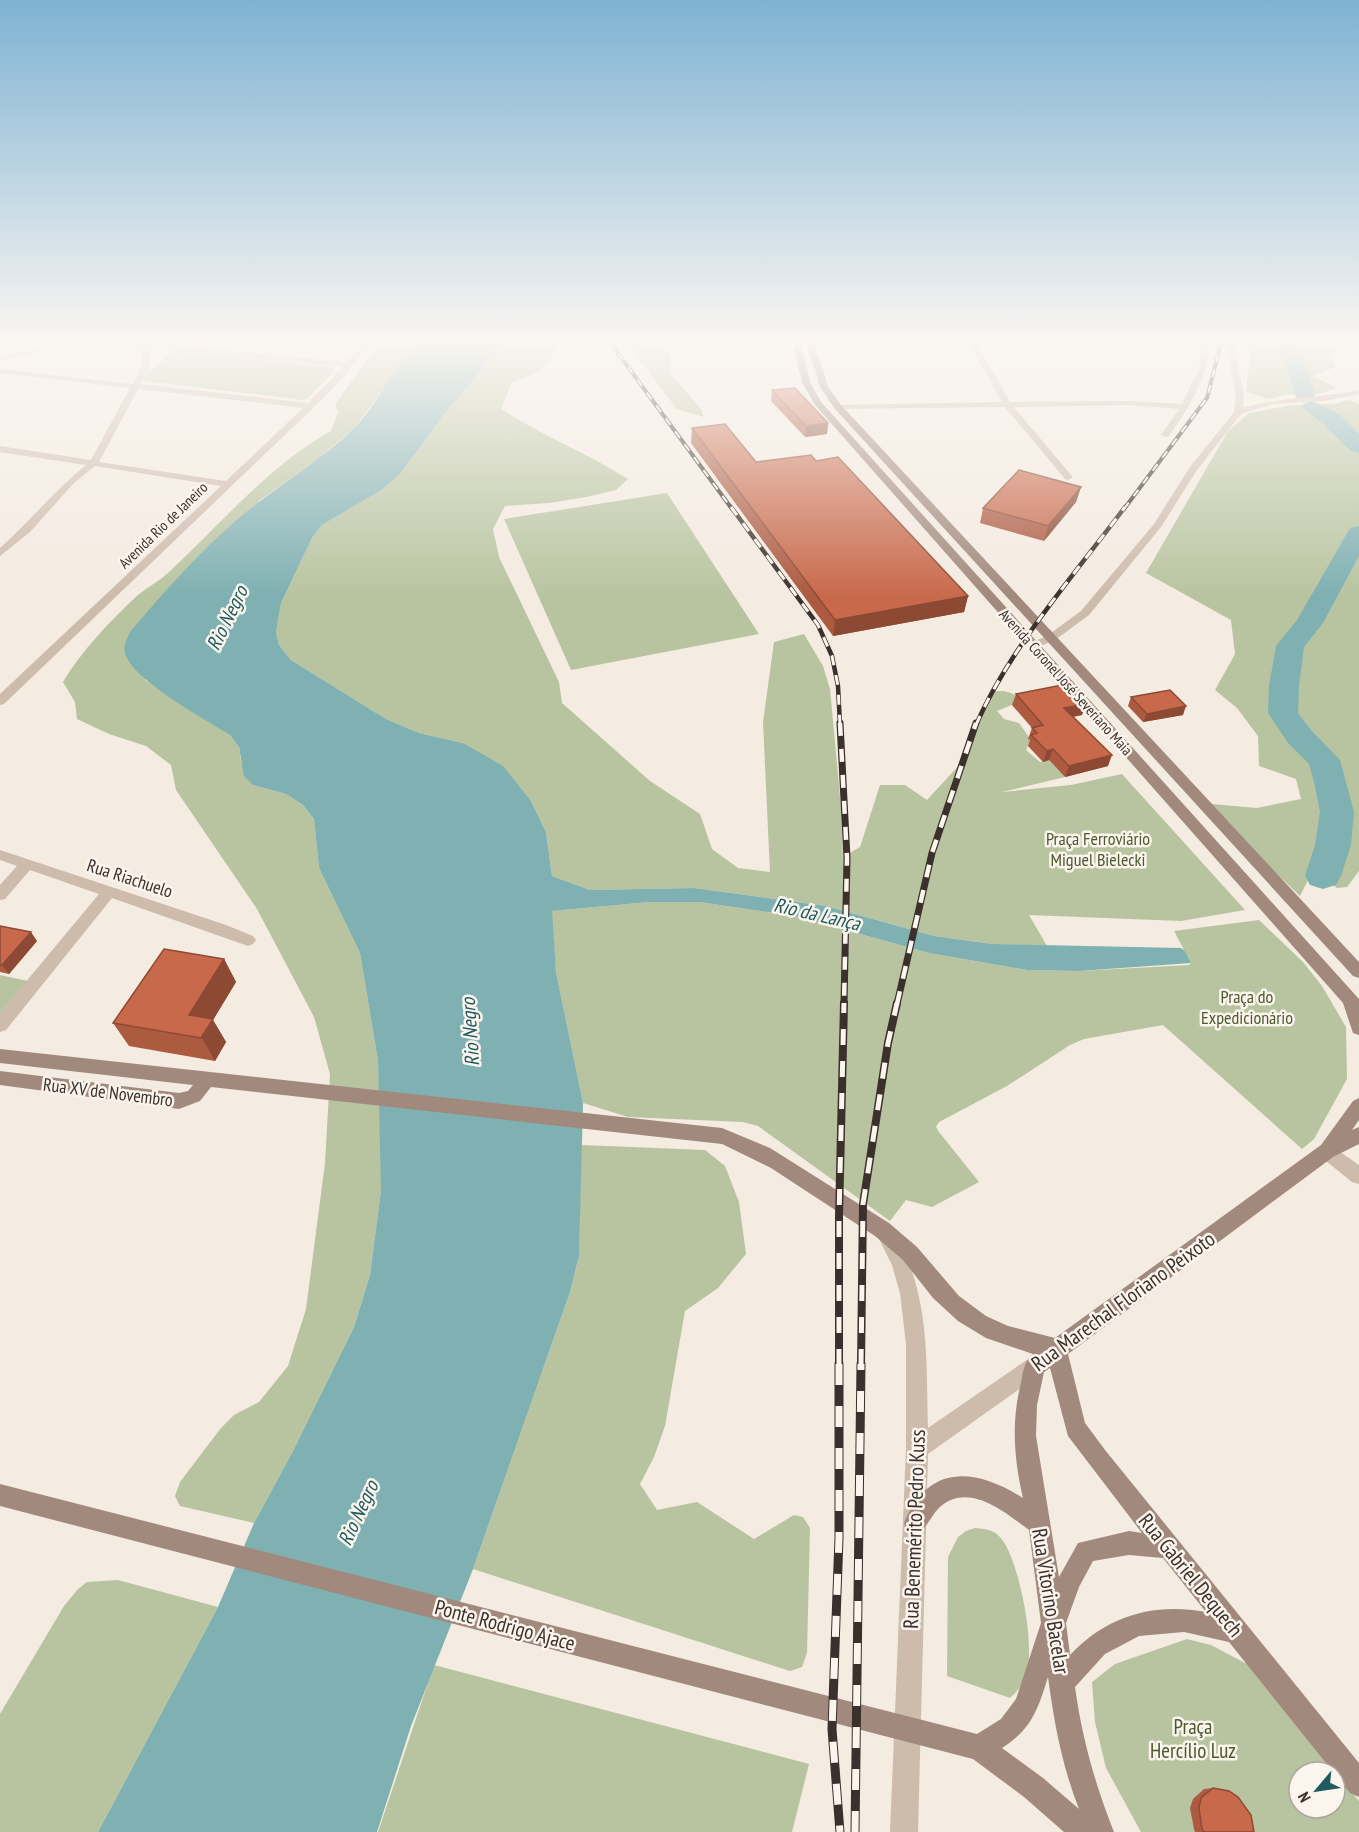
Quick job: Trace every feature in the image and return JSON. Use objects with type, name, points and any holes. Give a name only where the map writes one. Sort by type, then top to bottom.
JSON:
[{"type":"main road","name":"Avenida Coronel José Severiano Maia","points":[[839,426],[1354,1005]]},
{"type":"main road","name":"Avenida Coronel José Severiano Maia","points":[[856,426],[1359,972]]},
{"type":"main road","points":[[1354,1005],[1359,1028]]},
{"type":"main road","name":"Rua XV de Novembro","points":[[0,1056],[711,1134],[740,1141],[885,1231],[913,1256],[958,1309],[977,1324],[1004,1336],[1057,1348]]},
{"type":"main road","name":"Rua XV de Novembro","points":[[0,1078],[179,1101],[194,1096],[207,1079]]},
{"type":"main road","name":"Rua Marechal Floriano Peixoto","points":[[1327,1151],[1359,1106]]},
{"type":"main road","name":"Rua Marechal Floriano Peixoto","points":[[1035,1366],[1327,1151],[1359,1135]]},
{"type":"main road","name":"Rua Gabriel Dequech","points":[[1057,1348],[1065,1390],[1076,1428],[1097,1458],[1359,1784]]},
{"type":"main road","name":"Rua Vitorino Bacelar","points":[[1035,1366],[1026,1405],[1025,1436],[1031,1484],[1040,1524],[1068,1731],[1082,1784],[1101,1832]]},
{"type":"main road","points":[[915,1523],[934,1497],[956,1485],[991,1490],[1040,1524]]},
{"type":"main road","name":"Ponte Rodrigo Ajace","points":[[0,1495],[969,1746],[1019,1774],[1058,1806],[1083,1832]]},
{"type":"main road","points":[[969,1746],[1010,1728],[1026,1706],[1069,1581],[1086,1551],[1129,1543],[1168,1547]]},
{"type":"main road","points":[[1063,1681],[1095,1645],[1137,1624],[1185,1620],[1236,1631]]},
{"type":"street","points":[[0,553],[26,530],[70,482],[94,463],[115,426]]},
{"type":"street","name":"Avenida Rio de Janeiro","points":[[0,701],[288,426]]},
{"type":"street","points":[[1026,426],[1065,473]]},
{"type":"street","points":[[1165,435],[1171,426]]},
{"type":"street","points":[[1034,645],[1051,638],[1085,613],[1170,509],[1209,447],[1226,426]]},
{"type":"street","points":[[0,449],[228,484]]},
{"type":"street","name":"Rua Riachuelo","points":[[0,855],[248,940]]},
{"type":"street","points":[[0,895],[27,864]]},
{"type":"street","points":[[0,1025],[110,892]]},
{"type":"street","points":[[1327,1151],[1359,1176]]},
{"type":"street","name":"Rua Benemérito Pedro Kuss","points":[[885,1231],[901,1263],[910,1293],[916,1344],[917,1448],[904,1832]]},
{"type":"street","name":"Rua Marechal Floriano Peixoto","points":[[917,1448],[1035,1366]]},
{"type":"green space","points":[[333,426],[355,426],[317,460],[260,500],[145,680],[230,735],[239,747],[241,761],[253,785],[286,794],[303,805],[314,819],[319,868],[360,953],[378,1061],[381,1190],[370,1275],[354,1327],[292,1453],[254,1523],[180,1506],[175,1496],[180,1482],[221,1428],[234,1415],[259,1402],[288,1366],[306,1309],[325,1163],[330,1074],[314,1017],[257,909],[176,790],[171,765],[146,746],[109,734],[77,719],[75,702],[63,682],[79,658],[138,595],[168,573],[245,497],[286,461],[331,431]]},
{"type":"green space","name":"Praça Ferroviário Miguel Bielecki","points":[[435,426],[531,426],[628,479],[616,490],[586,497],[549,503],[505,506],[493,529],[499,557],[559,682],[562,703],[650,781],[700,814],[712,849],[738,868],[770,872],[763,722],[774,642],[804,634],[823,666],[830,689],[841,807],[843,857],[860,847],[880,785],[905,785],[927,800],[962,762],[990,692],[1003,691],[1021,699],[997,711],[1004,719],[1019,723],[1034,744],[1028,746],[1026,750],[1040,762],[1049,760],[1065,777],[1002,792],[1071,785],[1122,774],[1245,910],[1181,921],[1029,915],[1047,946],[992,944],[934,936],[826,906],[694,888],[590,890],[552,876],[546,832],[531,801],[463,743],[419,733],[386,719],[291,660],[279,645],[276,632],[281,603],[312,538],[322,525],[382,490],[400,474]]},
{"type":"green space","points":[[1233,426],[1359,426],[1359,871],[1347,887],[1337,888],[1323,876],[1309,878],[1300,896],[1254,852],[1211,804],[1257,808],[1301,799],[1296,779],[1259,766],[1258,736],[1237,708],[1215,690],[1235,654],[1231,620],[1146,573],[1228,431]]},
{"type":"green space","points":[[667,493],[759,634],[571,670],[504,519]]},
{"type":"green space","name":"Praça do Expedicionário","points":[[650,902],[699,902],[795,916],[929,953],[1027,970],[1079,971],[1189,965],[1191,963],[1174,931],[1259,920],[1303,962],[1322,986],[1346,1027],[1347,1079],[1314,1139],[1302,1149],[1163,1025],[1084,1039],[1070,1045],[1007,1086],[939,1122],[936,1127],[939,1132],[979,1182],[932,1207],[906,1200],[890,1221],[758,1126],[743,1122],[628,1117],[583,1103],[556,972],[551,911]]},
{"type":"green space","points":[[0,975],[28,981],[0,1013]]},
{"type":"green space","points":[[581,1145],[705,1150],[725,1166],[739,1202],[746,1254],[718,1288],[685,1311],[665,1426],[654,1457],[640,1484],[657,1510],[697,1502],[754,1539],[794,1515],[803,1517],[810,1528],[807,1653],[802,1667],[790,1671],[473,1569],[570,1292],[579,1256]]},
{"type":"green space","points":[[975,1528],[991,1531],[1003,1541],[1015,1568],[1025,1607],[1029,1663],[1023,1682],[1010,1698],[947,1676],[948,1557],[958,1537]]},
{"type":"green space","points":[[118,1580],[218,1607],[98,1832],[0,1832],[0,1714],[64,1606],[78,1589],[87,1582]]},
{"type":"green space","name":"Praça Hercílio Luz","points":[[1187,1639],[1211,1645],[1247,1664],[1325,1760],[1287,1760],[1287,1820],[1347,1820],[1347,1786],[1359,1801],[1359,1832],[1141,1832],[1106,1768],[1095,1722],[1092,1682],[1115,1664]]},
{"type":"green space","points":[[434,1665],[809,1764],[792,1832],[378,1832]]},
{"type":"water","name":"Rio Negro","points":[[435,426],[400,474],[382,490],[322,525],[312,538],[281,603],[276,632],[279,645],[291,660],[386,719],[419,733],[463,743],[503,766],[531,801],[546,832],[552,876],[590,890],[694,888],[826,906],[934,936],[992,944],[1181,948],[1191,963],[1079,971],[1027,970],[929,953],[795,916],[699,902],[650,902],[552,911],[556,972],[583,1103],[579,1256],[570,1292],[473,1569],[411,1726],[377,1832],[98,1832],[218,1607],[254,1523],[292,1453],[354,1327],[370,1275],[381,1190],[378,1061],[360,953],[319,868],[314,819],[303,805],[286,794],[253,785],[244,776],[239,747],[230,735],[171,698],[141,675],[130,664],[125,653],[125,645],[130,632],[214,540],[258,502],[328,451],[354,428]]},
{"type":"building","points":[[727,426],[756,462],[811,455],[816,461],[838,457],[968,596],[835,620],[692,428]]},
{"type":"building","points":[[1019,470],[1081,487],[1048,526],[983,508]]},
{"type":"building","points":[[1067,684],[1086,704],[1064,708],[1112,755],[1069,766],[1053,749],[1047,751],[1031,735],[1037,733],[1032,728],[1043,725],[1016,694]]},
{"type":"building","points":[[1170,690],[1186,706],[1147,714],[1131,697]]},
{"type":"building","points":[[0,926],[31,932],[2,965],[0,965]]},
{"type":"building","points":[[164,949],[224,959],[189,1015],[213,1019],[201,1038],[113,1023]]},
{"type":"building","points":[[1213,1788],[1229,1791],[1238,1797],[1251,1815],[1254,1832],[1204,1832],[1199,1808],[1201,1798]]},
{"type":"waterway","name":"Rio da Lança","points":[[1339,426],[1359,446]]},
{"type":"waterway","name":"Rio da Lança","points":[[1323,876],[1333,845],[1337,812],[1332,786],[1324,760],[1299,736],[1283,713],[1284,686],[1290,646],[1309,623],[1359,533]]},
{"type":"railway","points":[[672,426],[732,509]]},
{"type":"railway","points":[[1124,509],[1186,426]]},
{"type":"railway","points":[[731,507],[818,625],[832,656],[838,686],[840,725]]},
{"type":"railway","points":[[976,725],[1006,668],[1024,640],[1125,507]]},
{"type":"railway","points":[[840,723],[847,858],[844,1004]]},
{"type":"railway","points":[[897,1004],[932,853],[976,723]]},
{"type":"railway","points":[[840,1832],[832,1729],[839,1538],[839,1217],[844,1003]]},
{"type":"railway","points":[[861,1365],[863,1204],[888,1043],[897,1003]]},
{"type":"railway","points":[[855,1832],[861,1364]]}]
